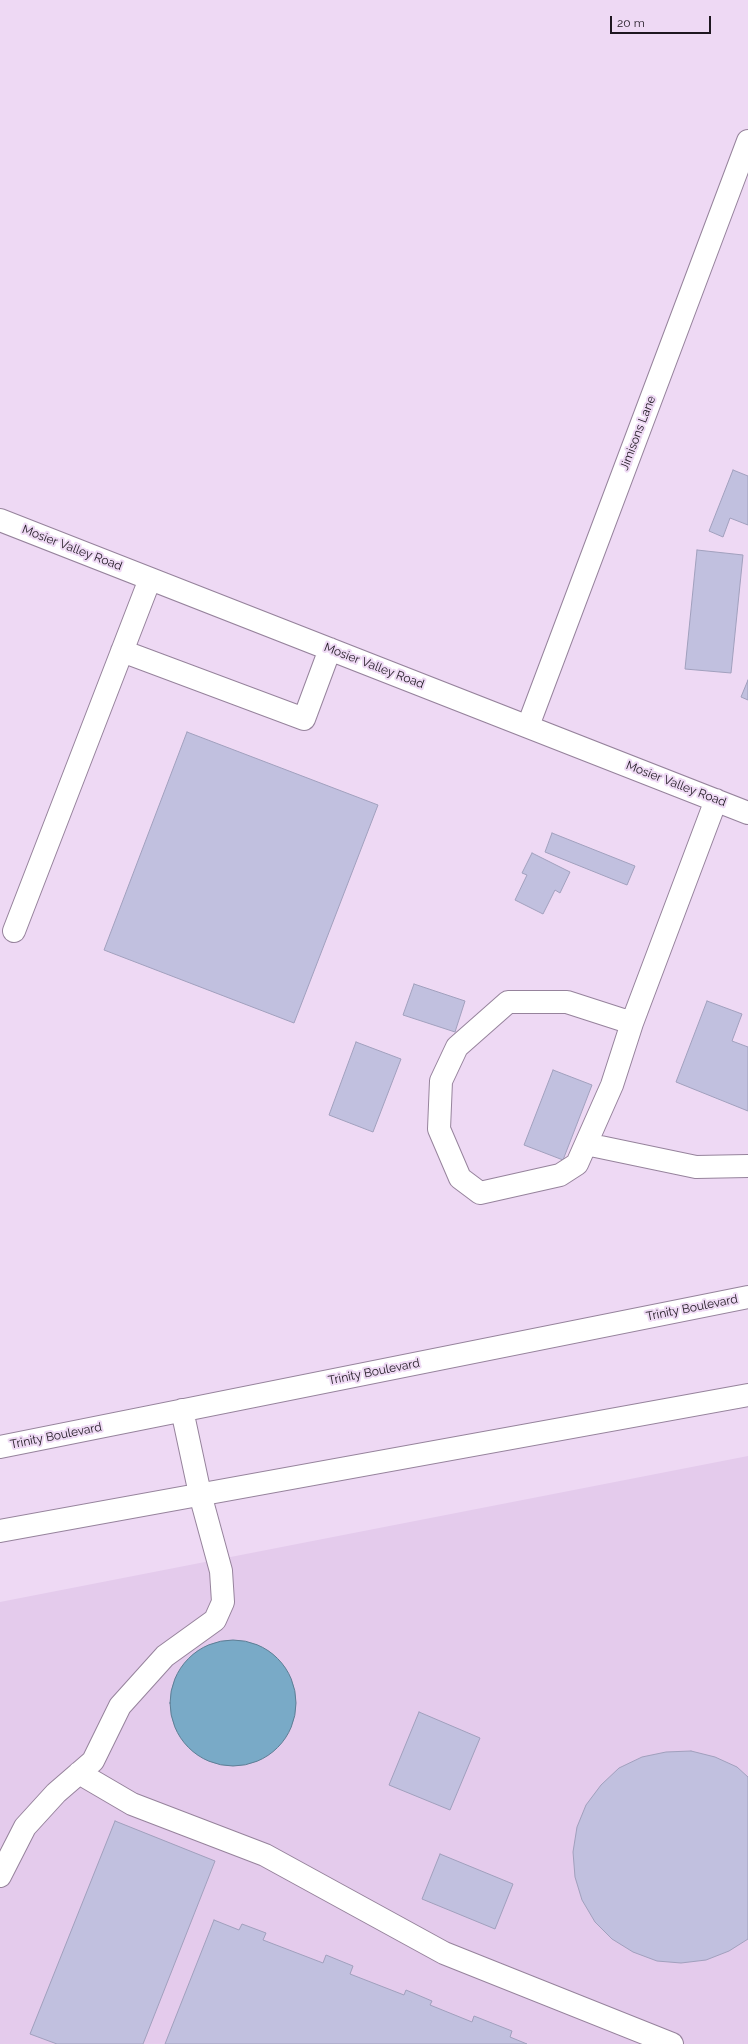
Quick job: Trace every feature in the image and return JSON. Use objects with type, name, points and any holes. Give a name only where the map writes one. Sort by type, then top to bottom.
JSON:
[{"type":"main road","name":"Jimisons Lane","points":[[528,726],[748,141]]},
{"type":"main road","name":"Mosier Valley Road","points":[[0,520],[748,813]]},
{"type":"main road","points":[[14,931],[150,579]]},
{"type":"main road","points":[[122,651],[304,719],[330,649]]},
{"type":"main road","points":[[632,1023],[567,1002],[508,1002],[457,1047],[441,1081],[439,1129],[460,1178],[480,1192],[560,1175],[577,1164],[612,1085],[632,1023],[716,800]]},
{"type":"main road","points":[[586,1144],[696,1167],[748,1166]]},
{"type":"main road","name":"Trinity Boulevard","points":[[0,1447],[748,1297]]},
{"type":"main road","points":[[0,1531],[748,1395]]},
{"type":"main road","points":[[0,1876],[24,1827],[56,1792],[93,1761],[120,1706],[165,1656],[215,1620],[223,1602],[221,1571],[200,1494],[182,1410]]},
{"type":"main road","points":[[79,1773],[132,1804],[264,1855],[444,1953],[672,2044]]},
{"type":"shaded area","points":[[748,1456],[748,2044],[0,2044],[0,1602]]},
{"type":"water","points":[[239,1640],[263,1648],[273,1654],[282,1663],[291,1679],[295,1691],[295,1715],[291,1727],[282,1743],[273,1752],[257,1761],[245,1765],[227,1766],[203,1758],[193,1752],[184,1743],[175,1727],[171,1715],[170,1697],[178,1673],[184,1663],[193,1654],[209,1645],[221,1641]]},
{"type":"building","points":[[733,470],[748,476],[748,525],[730,518],[723,537],[709,531]]},
{"type":"building","points":[[697,550],[743,555],[731,673],[685,669]]},
{"type":"building","points":[[748,680],[748,700],[741,697]]},
{"type":"building","points":[[187,732],[378,805],[294,1023],[104,950]]},
{"type":"building","points":[[552,833],[635,866],[627,885],[545,852]]},
{"type":"building","points":[[532,853],[570,872],[560,893],[555,890],[543,914],[515,900],[527,875],[522,873]]},
{"type":"building","points":[[414,984],[465,1001],[455,1032],[403,1015]]},
{"type":"building","points":[[707,1001],[742,1014],[732,1041],[748,1047],[748,1111],[676,1082]]},
{"type":"building","points":[[356,1042],[401,1059],[373,1132],[329,1115]]},
{"type":"building","points":[[553,1070],[592,1085],[563,1160],[524,1145]]},
{"type":"building","points":[[419,1712],[480,1738],[450,1810],[389,1785]]},
{"type":"building","points":[[691,1751],[715,1757],[737,1767],[748,1777],[748,1939],[729,1951],[706,1960],[681,1963],[657,1961],[633,1952],[612,1939],[595,1922],[582,1900],[575,1877],[573,1852],[577,1827],[586,1805],[601,1785],[619,1768],[642,1757],[666,1752]]},
{"type":"building","points":[[115,1821],[215,1861],[143,2044],[57,2044],[30,2034]]},
{"type":"building","points":[[440,1854],[513,1884],[495,1929],[422,1899]]},
{"type":"building","points":[[214,1920],[239,1930],[242,1924],[266,1933],[263,1940],[323,1963],[326,1955],[353,1966],[350,1974],[404,1995],[406,1990],[432,2001],[430,2005],[472,2022],[474,2016],[512,2031],[510,2037],[527,2044],[165,2044]]}]
